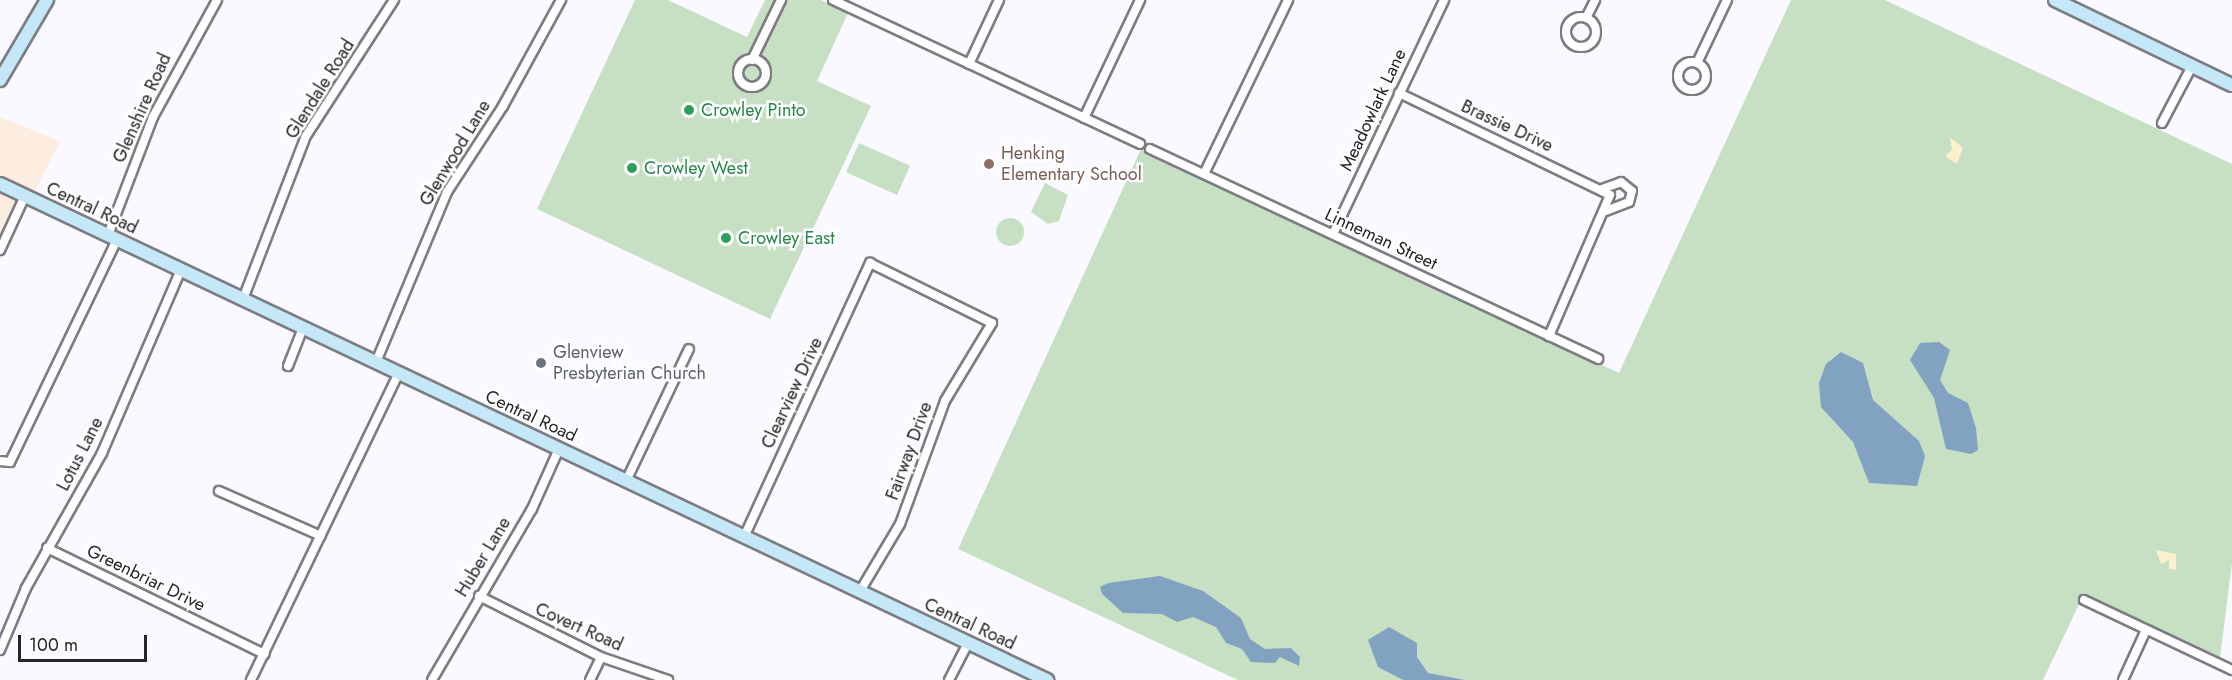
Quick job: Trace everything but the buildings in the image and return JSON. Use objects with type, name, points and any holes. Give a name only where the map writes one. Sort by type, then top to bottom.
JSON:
[{"type":"main road","points":[[0,80],[47,0]]},
{"type":"main road","points":[[2055,0],[2232,85]]},
{"type":"main road","name":"Central Road","points":[[0,184],[1047,680]]},
{"type":"street","name":"Glenshire Road","points":[[113,237],[153,117],[217,0]]},
{"type":"street","name":"Glendale Road","points":[[243,299],[306,136],[394,0]]},
{"type":"street","name":"Glenwood Lane","points":[[376,362],[447,192],[503,106],[561,0]]},
{"type":"street","points":[[752,60],[781,0]]},
{"type":"street","points":[[833,0],[1140,144]]},
{"type":"street","points":[[969,64],[999,0]]},
{"type":"street","points":[[1084,118],[1140,0]]},
{"type":"street","points":[[1204,174],[1288,0]]},
{"type":"street","name":"Meadowlark Lane","points":[[1333,234],[1444,0]]},
{"type":"street","points":[[1586,18],[1595,0]]},
{"type":"street","points":[[1697,63],[1727,0]]},
{"type":"street","points":[[2162,123],[2192,66]]},
{"type":"street","name":"Brassie Drive","points":[[1399,93],[1602,189],[1621,182],[1632,191],[1626,204],[1608,208]]},
{"type":"street","name":"Linneman Street","points":[[1150,149],[1598,359]]},
{"type":"street","points":[[1549,336],[1608,208],[1610,195],[1602,189]]},
{"type":"street","points":[[0,250],[25,196]]},
{"type":"street","points":[[0,461],[10,462],[113,237]]},
{"type":"street","name":"Fairway Drive","points":[[860,591],[900,524],[945,401],[992,323],[870,263]]},
{"type":"street","name":"Clearview Drive","points":[[744,537],[870,263]]},
{"type":"street","name":"Lotus Lane","points":[[0,650],[2,639],[47,548],[102,453],[181,270]]},
{"type":"street","points":[[288,366],[303,328]]},
{"type":"street","points":[[626,481],[689,349]]},
{"type":"street","points":[[251,680],[399,373]]},
{"type":"street","name":"Huber Lane","points":[[432,680],[479,596],[532,509],[559,449]]},
{"type":"street","points":[[219,491],[321,536]]},
{"type":"street","name":"Greenbriar Drive","points":[[47,548],[264,654]]},
{"type":"street","name":"Covert Road","points":[[479,596],[601,657],[668,680]]},
{"type":"street","points":[[2084,600],[2232,670]]},
{"type":"street","points":[[2123,680],[2146,630]]},
{"type":"street","points":[[949,680],[968,643]]},
{"type":"street","points":[[590,680],[601,657]]},
{"type":"shaded area","points":[[0,117],[60,141],[0,260]]},
{"type":"green space","points":[[635,0],[668,0],[747,37],[765,0],[821,0],[848,13],[817,81],[871,106],[770,319],[537,209]]},
{"type":"green space","points":[[1791,0],[1885,0],[2232,164],[2232,563],[2220,658],[2083,596],[2043,680],[1238,680],[958,549],[1141,149],[1619,373]]},
{"type":"green space","points":[[859,143],[910,166],[897,195],[846,172]]},
{"type":"green space","points":[[1045,183],[1068,195],[1059,221],[1048,224],[1031,212]]},
{"type":"green space","points":[[1010,218],[1020,222],[1024,232],[1020,242],[1010,246],[1000,242],[996,232],[1000,222]]},
{"type":"sand","points":[[1950,137],[1963,148],[1957,164],[1945,156],[1952,150]]},
{"type":"sand","points":[[2156,550],[2176,554],[2176,570],[2169,569],[2169,560],[2161,564]]},
{"type":"water","points":[[1939,342],[1950,350],[1940,380],[1948,393],[1968,403],[1976,428],[1978,450],[1971,454],[1946,449],[1934,398],[1910,360],[1920,343]]},
{"type":"water","points":[[1841,352],[1863,363],[1873,400],[1919,441],[1925,456],[1917,486],[1869,483],[1853,442],[1821,407],[1819,383],[1826,364]]},
{"type":"water","points":[[1160,576],[1203,591],[1241,618],[1250,639],[1265,649],[1291,648],[1300,657],[1299,666],[1280,657],[1275,663],[1251,662],[1242,649],[1226,643],[1216,627],[1193,617],[1177,622],[1162,614],[1123,613],[1102,594],[1100,587],[1108,583]]},
{"type":"water","points":[[1389,627],[1417,643],[1417,657],[1428,673],[1465,680],[1403,680],[1378,667],[1368,640]]},
{"type":"place","name":"Crowley Pinto","points":[[689,110]]},
{"type":"place","name":"Henking Elementary School","points":[[989,164]]},
{"type":"place","name":"Crowley West","points":[[632,168]]},
{"type":"place","name":"Crowley East","points":[[726,238]]},
{"type":"place","name":"Glenview Presbyterian Church","points":[[541,363]]}]
